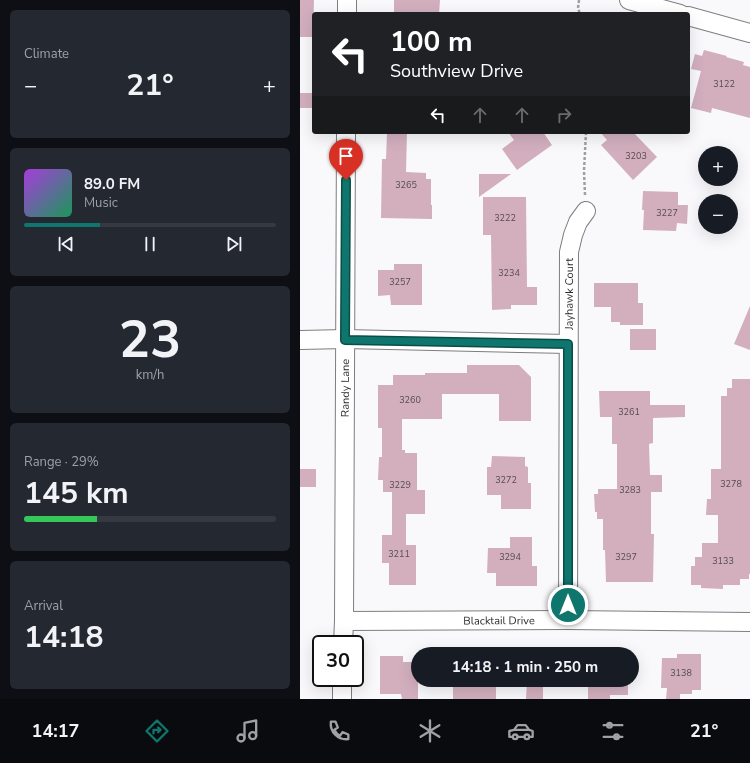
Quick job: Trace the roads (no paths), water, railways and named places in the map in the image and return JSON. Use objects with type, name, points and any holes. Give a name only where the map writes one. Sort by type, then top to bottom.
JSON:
[{"type":"street","points":[[347,0],[347,12]]},
{"type":"street","points":[[628,0],[673,12]]},
{"type":"street","points":[[690,17],[750,33]]},
{"type":"street","name":"Randy Lane","points":[[343,635],[346,134]]},
{"type":"street","name":"Jayhawk Court","points":[[568,620],[569,252],[578,222],[586,211]]},
{"type":"street","points":[[300,340],[568,344]]},
{"type":"street","name":"Blacktail Drive","points":[[344,621],[568,620],[750,622]]},
{"type":"street","points":[[342,687],[342,699]]}]
